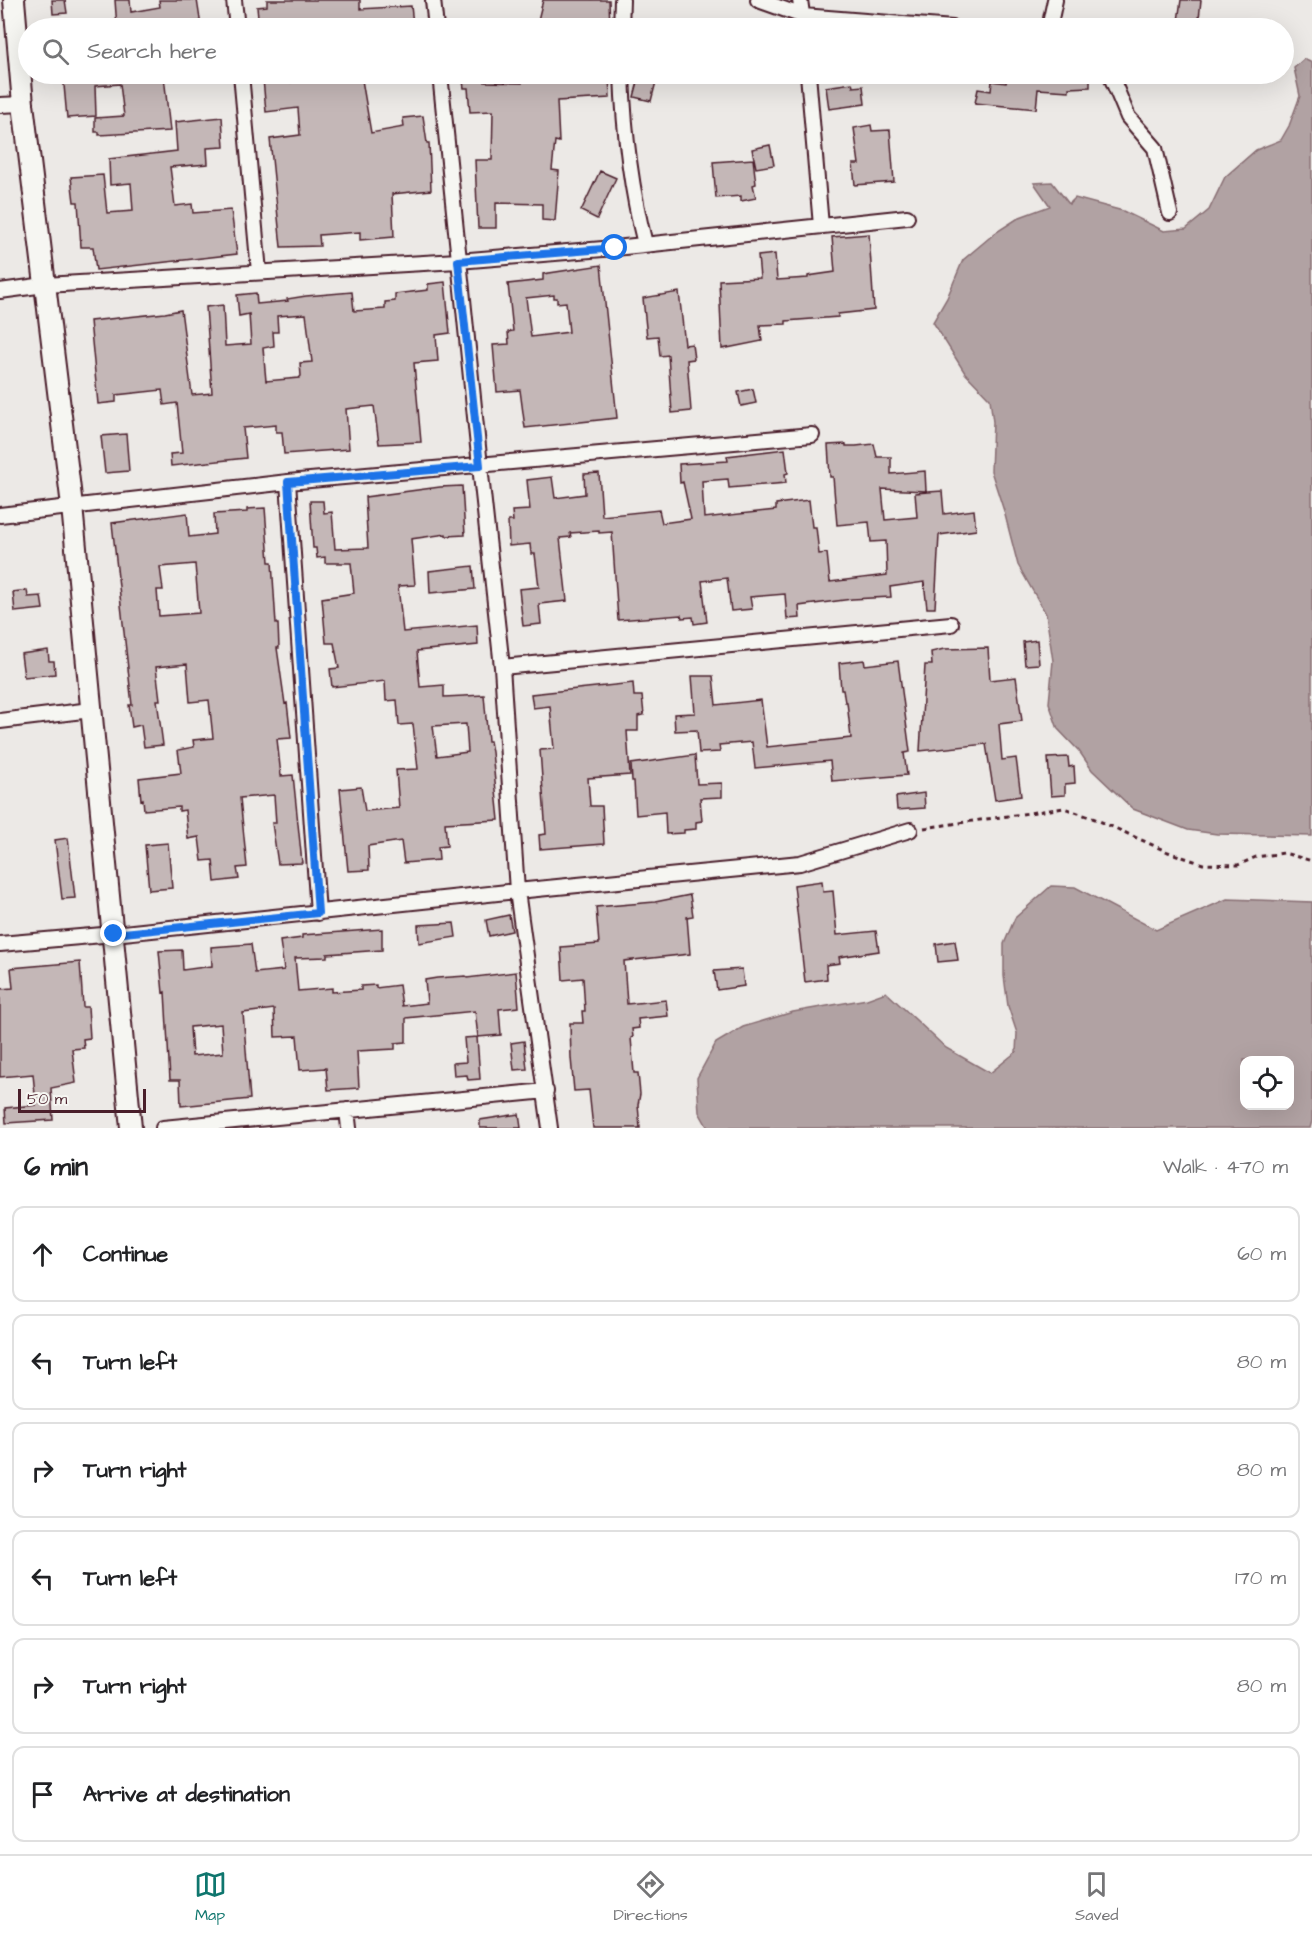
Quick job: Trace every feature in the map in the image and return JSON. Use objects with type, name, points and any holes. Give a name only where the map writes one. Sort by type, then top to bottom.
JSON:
[{"type":"street","points":[[14,0],[18,46]]},
{"type":"street","points":[[234,0],[236,18]]},
{"type":"street","points":[[433,0],[435,18]]},
{"type":"street","points":[[621,18],[622,0]]},
{"type":"street","points":[[758,0],[796,18]]},
{"type":"street","points":[[800,0],[803,18]]},
{"type":"street","points":[[1051,18],[1055,0]]},
{"type":"street","points":[[21,84],[72,506],[131,1128]]},
{"type":"street","points":[[242,84],[259,273]]},
{"type":"street","points":[[441,84],[502,667],[517,891],[550,1128]]},
{"type":"street","points":[[623,84],[631,173],[645,244]]},
{"type":"street","points":[[809,84],[821,226]]},
{"type":"street","points":[[1114,84],[1128,117],[1155,148],[1170,213]]},
{"type":"street","points":[[0,105],[23,104]]},
{"type":"street","points":[[0,291],[45,285],[458,261],[907,217]]},
{"type":"street","points":[[0,515],[288,482],[812,435]]},
{"type":"street","points":[[288,482],[318,913]]},
{"type":"street","points":[[502,667],[951,624]]},
{"type":"street","points":[[0,721],[91,710]]},
{"type":"street","points":[[0,944],[801,863],[910,830]]},
{"type":"street","points":[[163,1128],[546,1091]]},
{"type":"street","points":[[347,1110],[349,1128]]},
{"type":"path","points":[[910,830],[1064,808],[1095,819],[1168,852],[1203,864],[1238,865],[1257,857],[1284,853],[1312,861]]},
{"type":"shaded area","points":[[1304,59],[1312,63],[1312,836],[1217,834],[1188,830],[1133,809],[1092,770],[1079,751],[1058,729],[1049,703],[1053,661],[1046,614],[1018,565],[991,471],[993,422],[990,399],[965,373],[933,322],[947,298],[963,260],[995,233],[1020,217],[1050,206],[1034,183],[1052,182],[1069,204],[1075,198],[1123,211],[1164,231],[1186,229],[1209,210],[1225,177],[1256,150],[1281,140],[1300,96],[1294,68]]},
{"type":"shaded area","points":[[1051,886],[1075,887],[1156,930],[1227,899],[1312,902],[1312,1121],[1310,1128],[708,1128],[699,1112],[697,1078],[716,1043],[743,1027],[793,1012],[867,999],[886,992],[946,1048],[990,1073],[1016,1052],[1017,1033],[1008,1006],[1004,976],[1004,944],[1015,918]]},
{"type":"building","points":[[52,0],[65,0],[67,13],[53,14]]},
{"type":"building","points":[[115,0],[130,0],[131,12],[160,7],[159,0],[197,0],[200,18],[116,18]]},
{"type":"building","points":[[267,0],[360,0],[360,9],[411,6],[412,18],[258,18],[257,7],[267,6]]},
{"type":"building","points":[[543,0],[609,0],[610,18],[538,18]]},
{"type":"building","points":[[1181,0],[1201,0],[1199,18],[1178,18]]},
{"type":"building","points":[[64,84],[120,84],[95,86],[96,116],[67,118]]},
{"type":"building","points":[[120,84],[165,84],[170,131],[99,135],[99,132],[95,132],[95,118],[124,116]]},
{"type":"building","points":[[263,84],[363,84],[371,133],[404,127],[403,118],[423,116],[427,143],[429,143],[431,190],[392,194],[394,237],[360,240],[360,232],[319,235],[320,246],[281,247],[270,139],[300,135],[298,108],[266,112]]},
{"type":"building","points":[[463,84],[609,84],[610,98],[557,101],[559,142],[555,141],[552,170],[559,171],[555,221],[542,220],[542,204],[496,203],[496,228],[478,228],[475,160],[492,160],[493,111],[470,112],[468,88],[464,88]]},
{"type":"building","points":[[637,84],[655,84],[651,101],[634,97]]},
{"type":"building","points":[[846,84],[852,84],[853,87],[863,86],[865,104],[829,109],[826,87]]},
{"type":"building","points":[[992,84],[1090,84],[1090,87],[1069,88],[1069,91],[1038,89],[1036,109],[975,103],[978,89],[991,91]]},
{"type":"building","points":[[222,117],[224,147],[207,148],[208,164],[170,167],[175,206],[192,204],[193,213],[231,210],[237,254],[96,270],[93,247],[81,247],[78,202],[74,202],[71,177],[103,175],[107,213],[133,211],[131,183],[110,185],[109,159],[177,151],[175,122]]},
{"type":"building","points":[[871,125],[872,131],[890,130],[894,182],[855,185],[853,164],[859,164],[854,128]]},
{"type":"building","points":[[770,145],[774,165],[756,168],[752,149]]},
{"type":"building","points":[[753,159],[756,184],[753,185],[756,198],[741,201],[741,196],[716,198],[713,162]]},
{"type":"building","points":[[600,171],[616,178],[597,219],[581,211]]},
{"type":"building","points":[[869,234],[874,310],[838,314],[838,317],[786,321],[786,324],[760,325],[762,341],[722,349],[719,280],[760,278],[758,256],[775,254],[777,280],[808,278],[808,276],[835,272],[832,237]]},
{"type":"building","points":[[601,265],[617,418],[525,428],[520,390],[497,392],[493,345],[509,344],[508,332],[513,331],[508,284],[543,280],[543,274]],"holes":[[[554,295],[554,298],[557,298],[557,303],[566,302],[569,332],[531,337],[526,298]]]},
{"type":"building","points":[[445,282],[450,333],[436,335],[438,361],[414,363],[421,442],[379,444],[374,406],[346,409],[349,449],[284,454],[282,432],[276,432],[276,425],[243,428],[246,458],[171,466],[170,454],[182,453],[177,403],[164,405],[162,390],[116,395],[116,402],[98,404],[90,321],[181,310],[192,395],[212,393],[206,307],[223,305],[225,346],[251,344],[249,314],[239,316],[237,295],[256,293],[257,304],[352,292],[354,311],[385,309],[385,302],[395,301],[395,294],[428,290],[428,284]],"holes":[[[306,314],[312,362],[300,363],[301,376],[299,378],[266,381],[263,348],[274,346],[273,332],[278,332],[277,316]]]},
{"type":"building","points":[[679,292],[685,345],[692,344],[694,359],[687,360],[691,411],[672,413],[668,355],[660,356],[658,336],[647,337],[643,298]]},
{"type":"building","points":[[753,389],[756,403],[741,406],[738,392]]},
{"type":"building","points":[[126,434],[129,471],[105,473],[101,436]]},
{"type":"building","points":[[846,444],[846,446],[856,446],[874,444],[877,457],[891,457],[891,474],[925,471],[926,491],[882,489],[885,520],[917,517],[915,493],[942,491],[944,514],[974,510],[976,530],[939,535],[935,608],[927,608],[924,582],[890,587],[891,597],[852,599],[799,606],[800,618],[787,619],[785,594],[750,597],[752,609],[731,611],[727,578],[702,581],[707,622],[694,624],[693,617],[682,618],[681,615],[618,620],[612,532],[599,533],[599,531],[570,533],[571,537],[560,538],[567,601],[539,604],[541,624],[523,626],[519,589],[539,587],[535,554],[531,554],[530,544],[509,546],[508,521],[513,521],[512,511],[530,510],[527,480],[552,477],[555,498],[585,494],[584,474],[599,473],[602,516],[659,510],[662,523],[691,519],[683,482],[680,483],[679,464],[728,461],[727,456],[785,449],[788,473],[785,474],[786,483],[729,488],[728,479],[702,481],[704,518],[776,510],[776,504],[809,500],[812,527],[816,527],[819,554],[827,553],[830,582],[887,575],[886,541],[871,542],[869,522],[837,525],[828,445]]},
{"type":"building","points":[[462,486],[465,535],[446,536],[446,534],[411,539],[415,585],[398,586],[403,632],[477,625],[478,645],[417,651],[420,687],[444,685],[444,697],[484,695],[499,820],[445,823],[447,846],[438,847],[439,860],[404,863],[401,841],[368,846],[369,870],[348,871],[340,789],[361,787],[365,811],[399,808],[396,770],[418,769],[413,724],[399,725],[397,700],[386,701],[385,681],[332,687],[330,669],[339,668],[334,643],[326,643],[322,598],[354,593],[351,563],[325,563],[325,557],[317,558],[316,548],[313,548],[310,501],[323,501],[324,513],[332,512],[335,549],[368,548],[365,497]],"holes":[[[466,724],[468,752],[437,756],[433,726]]]},
{"type":"building","points":[[265,508],[269,562],[272,562],[276,624],[278,624],[279,648],[277,648],[291,738],[277,739],[281,776],[293,775],[302,863],[278,864],[272,823],[276,823],[274,795],[240,798],[247,867],[237,868],[239,879],[215,882],[213,860],[202,861],[199,837],[188,839],[185,810],[179,811],[179,807],[144,810],[143,799],[141,800],[139,778],[181,773],[178,750],[194,747],[193,740],[213,738],[209,700],[190,702],[187,664],[156,667],[160,700],[157,700],[163,745],[144,747],[141,725],[132,727],[129,705],[132,705],[112,523],[187,513],[189,537],[215,534],[214,514],[247,512],[247,509]],"holes":[[[195,564],[199,613],[159,616],[157,590],[163,590],[160,567]]]},
{"type":"building","points":[[473,566],[475,589],[430,593],[429,571]]},
{"type":"building","points":[[27,590],[28,597],[41,596],[43,609],[15,612],[13,592]]},
{"type":"building","points":[[1037,640],[1039,664],[1025,665],[1023,642]]},
{"type":"building","points":[[988,648],[990,680],[1016,677],[1022,721],[999,724],[1002,760],[1016,758],[1021,796],[995,800],[986,744],[920,751],[925,665],[932,665],[931,652],[944,649]]},
{"type":"building","points":[[48,650],[49,661],[54,661],[55,674],[24,677],[21,654]]},
{"type":"building","points":[[864,660],[865,665],[898,661],[910,752],[904,753],[907,775],[832,781],[830,761],[755,768],[752,742],[719,745],[720,752],[699,753],[697,730],[675,731],[674,714],[695,713],[692,676],[713,676],[716,705],[761,700],[767,747],[851,738],[847,702],[841,690],[839,663]]},
{"type":"building","points":[[633,683],[634,696],[642,696],[644,715],[638,716],[638,731],[627,731],[630,775],[588,778],[590,806],[602,806],[604,844],[540,849],[539,835],[546,834],[540,750],[554,749],[550,706],[533,708],[531,694]]},
{"type":"building","points":[[695,755],[697,784],[722,783],[722,797],[700,798],[702,821],[696,822],[696,829],[684,830],[684,833],[666,834],[665,812],[636,815],[631,764]]},
{"type":"building","points":[[1068,757],[1069,767],[1074,766],[1075,783],[1065,784],[1065,795],[1051,796],[1048,758]]},
{"type":"building","points":[[924,793],[925,808],[897,810],[896,797]]},
{"type":"building","points":[[68,838],[75,898],[62,899],[55,840]]},
{"type":"building","points":[[168,843],[172,888],[149,890],[145,845]]},
{"type":"building","points":[[822,881],[823,892],[833,891],[837,935],[876,931],[879,951],[839,957],[840,963],[826,965],[827,979],[805,982],[794,885]]},
{"type":"building","points":[[690,895],[693,916],[687,917],[690,954],[624,961],[627,1004],[666,1000],[668,1016],[638,1019],[639,1028],[632,1029],[634,1073],[638,1073],[640,1094],[638,1105],[640,1128],[593,1128],[589,1090],[574,1091],[571,1058],[570,1023],[583,1023],[582,1011],[585,1011],[583,978],[563,980],[561,947],[599,944],[596,907],[655,902]]},
{"type":"building","points":[[509,915],[512,931],[489,936],[486,920]]},
{"type":"building","points":[[454,923],[456,937],[419,943],[418,925]]},
{"type":"building","points":[[382,929],[382,950],[327,954],[327,957],[295,958],[298,991],[332,988],[332,992],[361,990],[361,986],[376,985],[376,988],[399,985],[402,1006],[427,1003],[425,980],[516,972],[519,1007],[499,1009],[501,1035],[478,1037],[475,1011],[406,1018],[406,1042],[395,1043],[395,1049],[357,1051],[359,1088],[328,1090],[326,1068],[300,1070],[297,1036],[275,1037],[274,1009],[243,1013],[250,1099],[181,1106],[180,1080],[170,1080],[165,992],[163,993],[159,951],[182,950],[183,970],[212,966],[211,947],[251,944],[255,973],[284,970],[280,941],[302,938],[302,935]],"holes":[[[221,1024],[223,1053],[192,1056],[190,1027]]]},
{"type":"building","points":[[955,941],[958,960],[938,962],[936,944]]},
{"type":"building","points":[[80,962],[83,1007],[88,1007],[90,1038],[83,1039],[84,1048],[72,1049],[76,1083],[51,1088],[53,1120],[6,1123],[5,1108],[36,1105],[33,1074],[0,1077],[0,989],[13,988],[11,968]]},
{"type":"building","points":[[742,969],[744,986],[717,990],[714,971]]},
{"type":"building","points":[[477,1037],[480,1079],[468,1080],[467,1075],[454,1076],[453,1063],[466,1062],[464,1038]]},
{"type":"building","points":[[524,1041],[527,1069],[514,1070],[511,1043]]},
{"type":"building","points":[[519,1114],[521,1128],[480,1128],[480,1120]]},
{"type":"route","points":[[114,934],[318,913],[288,482],[480,466],[458,261],[615,248]]}]
